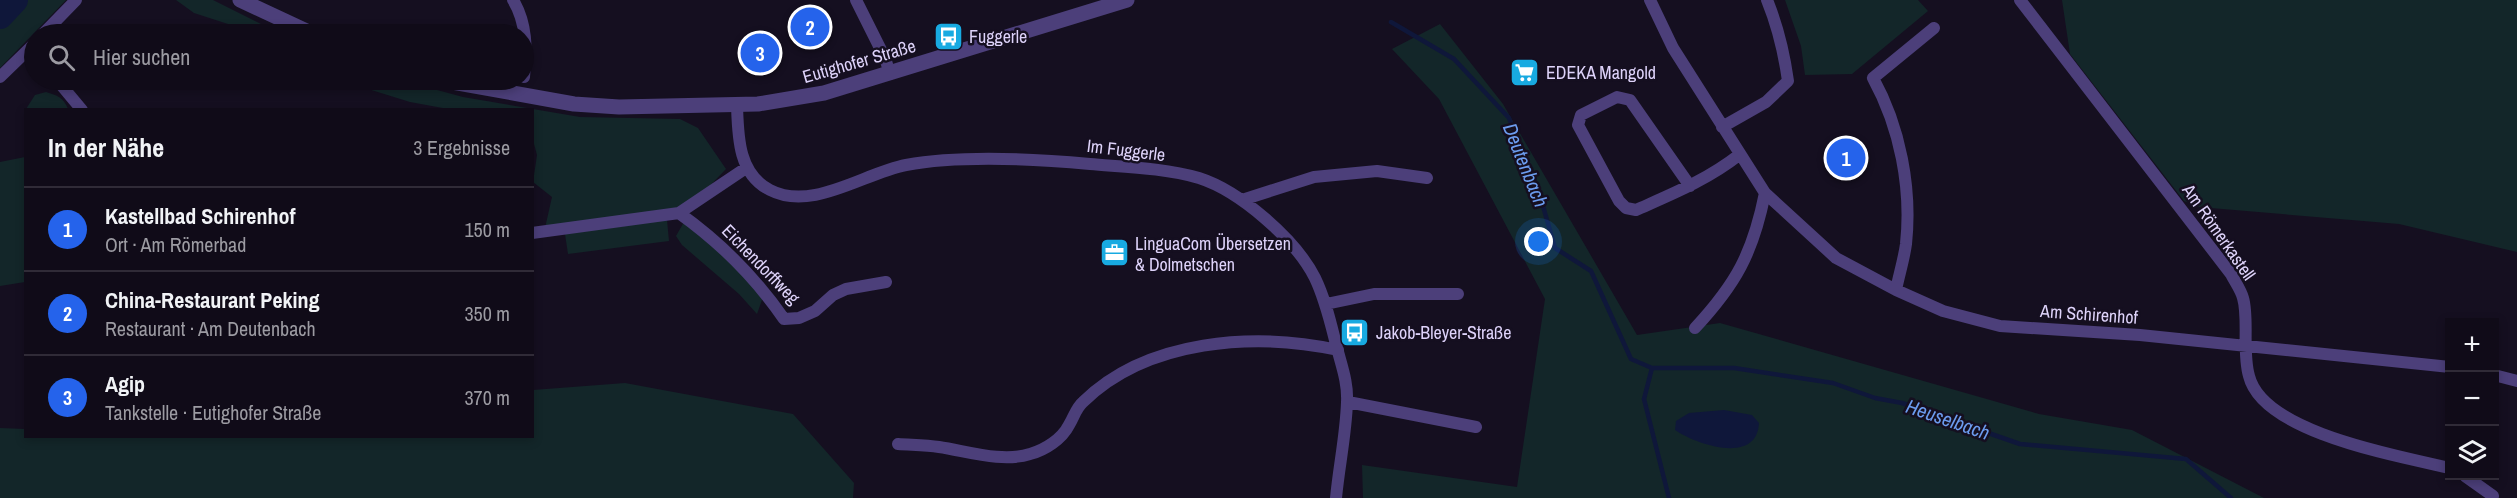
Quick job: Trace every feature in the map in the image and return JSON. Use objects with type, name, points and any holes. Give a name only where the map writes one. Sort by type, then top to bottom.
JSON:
[{"type":"street","points":[[53,24],[76,0]]},
{"type":"street","points":[[240,0],[292,24]]},
{"type":"street","points":[[513,0],[523,24]]},
{"type":"street","points":[[856,0],[885,58],[890,74]]},
{"type":"street","name":"Eutighofer Straße","points":[[491,90],[574,104],[619,107],[736,105],[824,93],[1127,0]]},
{"type":"street","name":"Am Schirenhof","points":[[1650,0],[1673,48],[1764,194],[1836,258],[1896,290],[1944,310],[2000,326],[2140,335],[2356,355],[2445,366]]},
{"type":"street","points":[[1722,127],[1766,102],[1788,81],[1784,52],[1767,0]]},
{"type":"street","name":"Am Römerkastell","points":[[2020,0],[2231,274],[2244,299],[2244,346],[2249,379],[2270,408],[2290,422],[2350,444],[2445,467]]},
{"type":"street","points":[[1896,290],[1906,245],[1905,189],[1897,136],[1885,99],[1873,78],[1934,28]]},
{"type":"street","points":[[0,77],[24,56]]},
{"type":"street","points":[[65,90],[80,108]]},
{"type":"street","points":[[521,96],[522,90]]},
{"type":"street","points":[[1690,186],[1629,100],[1617,97],[1581,115],[1578,124],[1598,164],[1626,208],[1636,210],[1690,186],[1717,172],[1738,155]]},
{"type":"street","name":"Im Fuggerle","points":[[736,105],[739,141],[747,168],[756,180],[770,190],[798,196],[813,195],[905,165],[958,160],[1067,162],[1141,168],[1200,178],[1242,200],[1266,219],[1296,250],[1315,277],[1326,304],[1346,376],[1347,402],[1336,498]]},
{"type":"street","points":[[534,233],[679,213],[747,168]]},
{"type":"street","points":[[1242,200],[1314,177],[1377,171],[1427,178]]},
{"type":"street","points":[[1695,328],[1724,298],[1738,276],[1759,221],[1764,194]]},
{"type":"street","name":"Eichendorffweg","points":[[679,213],[713,237],[741,265],[784,319],[799,318],[815,311],[833,295],[846,289],[886,282]]},
{"type":"street","points":[[1326,304],[1374,294],[1458,294]]},
{"type":"street","points":[[898,444],[996,456],[1029,455],[1054,442],[1068,428],[1082,402],[1112,377],[1157,358],[1198,348],[1263,341],[1310,344],[1338,350]]},
{"type":"street","points":[[2499,376],[2517,381]]},
{"type":"street","points":[[1347,402],[1476,427]]},
{"type":"street","points":[[2471,480],[2493,495]]},
{"type":"green space","points":[[0,0],[66,0],[43,24],[24,24],[24,43],[0,68]]},
{"type":"green space","points":[[176,0],[213,0],[261,24],[228,24],[194,13]]},
{"type":"green space","points":[[1785,0],[1918,0],[1928,11],[1852,74],[1805,75],[1801,46]]},
{"type":"green space","points":[[2062,0],[2517,0],[2517,252],[2399,224],[2199,207],[2184,201],[2070,54]]},
{"type":"green space","points":[[1440,24],[1503,104],[1637,335],[1720,323],[2039,414],[2132,430],[2264,498],[1363,498],[1362,465],[1517,487],[1545,299],[1439,99],[1392,49]]},
{"type":"green space","points":[[371,90],[437,90],[527,108],[443,108],[410,102]]},
{"type":"green space","points":[[46,92],[54,94],[67,108],[27,108],[35,95]]},
{"type":"green space","points":[[534,109],[580,117],[680,119],[698,128],[726,169],[699,197],[672,210],[545,228],[552,197],[534,183],[537,155],[534,144]]},
{"type":"green space","points":[[24,157],[24,282],[0,286],[0,162]]},
{"type":"green space","points":[[667,220],[669,241],[568,254],[565,234]]},
{"type":"green space","points":[[684,222],[716,247],[763,297],[757,314],[739,294],[682,245],[676,236]]},
{"type":"green space","points":[[625,383],[793,414],[854,483],[853,498],[0,498],[0,428],[24,429],[24,438],[534,438],[534,390]]},
{"type":"water","points":[[1724,410],[1752,415],[1759,423],[1756,436],[1748,444],[1737,448],[1724,448],[1697,441],[1675,430],[1676,421],[1689,413]]},
{"type":"waterway","points":[[0,16],[15,0]]},
{"type":"waterway","name":"Deutenbach","points":[[1391,22],[1454,59],[1509,118],[1539,192],[1555,248],[1591,271],[1631,359],[1652,368],[1644,399],[1669,498]]},
{"type":"waterway","name":"Heuselbach","points":[[1652,368],[1734,368],[1833,383],[1875,398],[1902,403],[2020,444],[2186,459],[2231,498]]},
{"type":"place","name":"China-Restaurant Peking","points":[[810,27]]},
{"type":"place","name":"Fuggerle","points":[[948,36]]},
{"type":"place","name":"Agip","points":[[760,53]]},
{"type":"place","name":"EDEKA Mangold","points":[[1525,72]]},
{"type":"place","name":"Kastellbad Schirenhof","points":[[1846,158]]},
{"type":"place","name":"LinguaCom Übersetzen & Dolmetschen","points":[[1114,253]]},
{"type":"place","name":"Jakob-Bleyer-Straße","points":[[1355,332]]}]
